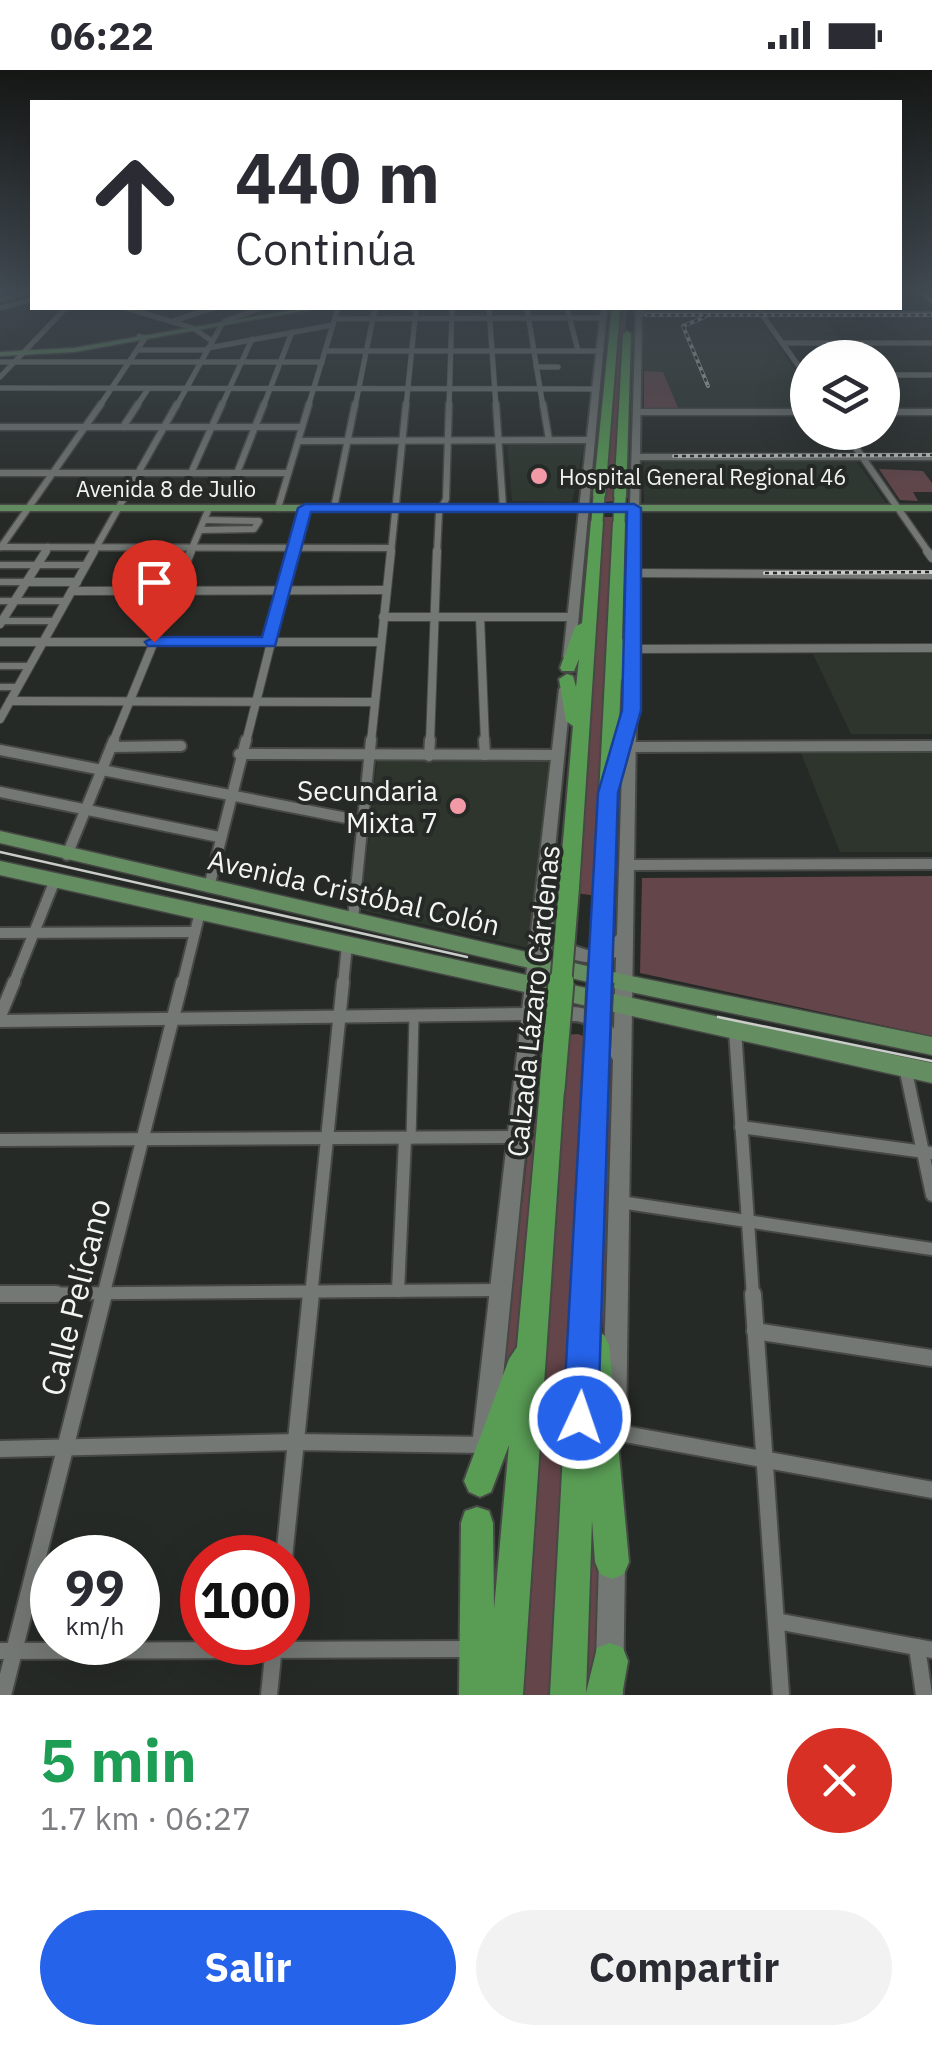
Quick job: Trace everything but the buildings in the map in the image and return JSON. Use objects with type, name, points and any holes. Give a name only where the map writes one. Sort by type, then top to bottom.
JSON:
[{"type":"highway","name":"Calzada Lázaro Cárdenas","points":[[505,1695],[591,596],[588,516],[599,496],[610,367]]},
{"type":"highway","name":"Calzada Lázaro Cárdenas","points":[[568,1695],[623,423],[630,367]]},
{"type":"highway","points":[[623,423],[637,380]]},
{"type":"highway","points":[[598,383],[606,409]]},
{"type":"highway","points":[[580,752],[567,674],[591,596]]},
{"type":"highway","points":[[608,793],[631,701],[616,612]]},
{"type":"highway","points":[[588,1259],[612,1562]]},
{"type":"highway","points":[[480,1480],[533,1334]]},
{"type":"highway","points":[[477,1523],[477,1695]]},
{"type":"main road","name":"Calzada Lázaro Cárdenas","points":[[462,1695],[480,1480],[573,617],[588,516],[599,367]]},
{"type":"main road","points":[[608,1684],[632,746],[637,367]]},
{"type":"main road","name":"Avenida 8 de Julio","points":[[0,508],[118,508],[204,519],[278,508],[503,507],[588,516],[634,508],[932,508]]},
{"type":"main road","points":[[588,516],[626,517],[634,556]]},
{"type":"main road","name":"Avenida Cristóbal Colón","points":[[0,837],[683,996],[932,1046]]},
{"type":"main road","name":"Avenida Cristóbal Colón","points":[[0,868],[932,1073]]},
{"type":"main road","points":[[543,915],[560,950],[609,957],[626,935]]},
{"type":"main road","points":[[506,979],[518,968],[513,957]]},
{"type":"main road","points":[[658,1013],[683,996]]},
{"type":"main road","points":[[528,1054],[549,1018],[563,1013],[601,1022],[612,1035],[623,1064]]},
{"type":"street","points":[[0,547],[127,367]]},
{"type":"street","points":[[1,716],[197,367]]},
{"type":"street","points":[[191,472],[239,367]]},
{"type":"street","points":[[237,472],[278,367]]},
{"type":"street","points":[[278,508],[321,367]]},
{"type":"street","points":[[334,508],[364,367]]},
{"type":"street","points":[[352,919],[410,367]]},
{"type":"street","points":[[429,756],[441,507],[446,499],[450,367]]},
{"type":"street","points":[[493,367],[503,507]]},
{"type":"street","points":[[549,440],[536,367],[558,367]]},
{"type":"street","points":[[900,376],[932,375]]},
{"type":"street","points":[[0,388],[541,389],[598,383]]},
{"type":"street","points":[[123,427],[148,389]]},
{"type":"street","points":[[637,412],[790,412]]},
{"type":"street","points":[[900,412],[932,412]]},
{"type":"street","points":[[0,427],[302,427]]},
{"type":"street","points":[[298,441],[592,440]]},
{"type":"street","points":[[858,450],[932,558]]},
{"type":"street","points":[[636,456],[932,455]]},
{"type":"street","points":[[0,472],[288,472]]},
{"type":"street","points":[[208,886],[305,508]]},
{"type":"street","points":[[204,519],[259,521],[254,529],[204,519]]},
{"type":"street","points":[[66,855],[204,519]]},
{"type":"street","points":[[0,547],[390,548]]},
{"type":"street","points":[[1,622],[48,547]]},
{"type":"street","points":[[0,565],[86,565]]},
{"type":"street","points":[[634,573],[932,575]]},
{"type":"street","points":[[0,582],[77,582]]},
{"type":"street","points":[[72,591],[386,590]]},
{"type":"street","points":[[0,601],[66,602]]},
{"type":"street","points":[[480,617],[484,755]]},
{"type":"street","points":[[383,618],[573,617]]},
{"type":"street","points":[[1,622],[55,621]]},
{"type":"street","points":[[0,642],[380,642]]},
{"type":"street","points":[[632,649],[932,648]]},
{"type":"street","points":[[0,666],[30,666]]},
{"type":"street","points":[[0,687],[18,687]]},
{"type":"street","points":[[10,701],[374,702]]},
{"type":"street","points":[[111,746],[181,746]]},
{"type":"street","points":[[632,746],[932,746]]},
{"type":"street","points":[[0,750],[362,820]]},
{"type":"street","points":[[240,754],[558,755]]},
{"type":"street","points":[[0,792],[220,837]]},
{"type":"street","points":[[628,865],[932,864]]},
{"type":"street","points":[[55,880],[0,1019],[533,1014]]},
{"type":"street","name":"Calle Pelícano","points":[[3,1695],[7,1651],[65,1449],[200,912]]},
{"type":"street","points":[[0,934],[195,932]]},
{"type":"street","points":[[286,1535],[347,945]]},
{"type":"street","points":[[398,1291],[414,1016]]},
{"type":"street","points":[[735,1030],[781,1695]]},
{"type":"street","points":[[905,1067],[928,1153],[932,1195]]},
{"type":"street","points":[[741,1127],[928,1153]]},
{"type":"street","points":[[0,1140],[518,1136]]},
{"type":"street","points":[[619,1202],[932,1249]]},
{"type":"street","points":[[0,1294],[501,1290]]},
{"type":"street","points":[[756,1331],[932,1358]]},
{"type":"street","points":[[614,1432],[932,1490]]},
{"type":"street","points":[[0,1449],[296,1442],[484,1445]]},
{"type":"street","points":[[776,1621],[925,1649],[924,1695]]},
{"type":"street","points":[[310,1647],[466,1649]]},
{"type":"street","points":[[7,1651],[180,1648]]},
{"type":"street","points":[[269,1695],[272,1665]]},
{"type":"shaded area","points":[[614,367],[624,367],[616,501],[604,502]]},
{"type":"shaded area","points":[[644,367],[790,367],[790,410],[644,410]]},
{"type":"shaded area","points":[[644,371],[663,372],[679,410],[644,410]]},
{"type":"shaded area","points":[[507,444],[584,444],[572,502],[512,501]]},
{"type":"shaded area","points":[[854,458],[886,503],[644,503],[644,459]]},
{"type":"shaded area","points":[[879,469],[923,471],[932,483],[932,492],[913,492],[918,501],[900,500]]},
{"type":"shaded area","points":[[602,517],[615,517],[597,896],[576,893]]},
{"type":"shaded area","points":[[932,653],[932,734],[851,734],[813,654]]},
{"type":"shaded area","points":[[800,750],[932,750],[932,852],[840,852]]},
{"type":"shaded area","name":"Secundaria Mixta 7","points":[[377,761],[548,761],[533,949],[361,910]]},
{"type":"shaded area","points":[[932,876],[932,1036],[640,973],[642,878]]},
{"type":"shaded area","points":[[611,1024],[608,1417],[599,1266]]},
{"type":"shaded area","points":[[578,1034],[605,1044],[554,1695],[523,1695],[565,1079],[552,1036]]},
{"type":"shaded area","points":[[547,1072],[523,1334],[501,1392],[528,1150]]},
{"type":"shaded area","points":[[594,1405],[607,1570],[597,1695],[580,1695]]},
{"type":"tram line","points":[[0,852],[467,957]]},
{"type":"tram line","points":[[718,1017],[932,1061]]},
{"type":"railway","points":[[700,367],[708,386]]},
{"type":"railway","points":[[674,456],[932,455]]},
{"type":"railway","points":[[765,573],[932,572]]},
{"type":"place","name":"Hospital General Regional 46","points":[[539,476]]},
{"type":"place","name":"Secundaria Mixta 7","points":[[458,806]]},
{"type":"route","points":[[154,642],[269,642],[305,508],[634,508],[632,710],[608,793],[580,1418]]}]
